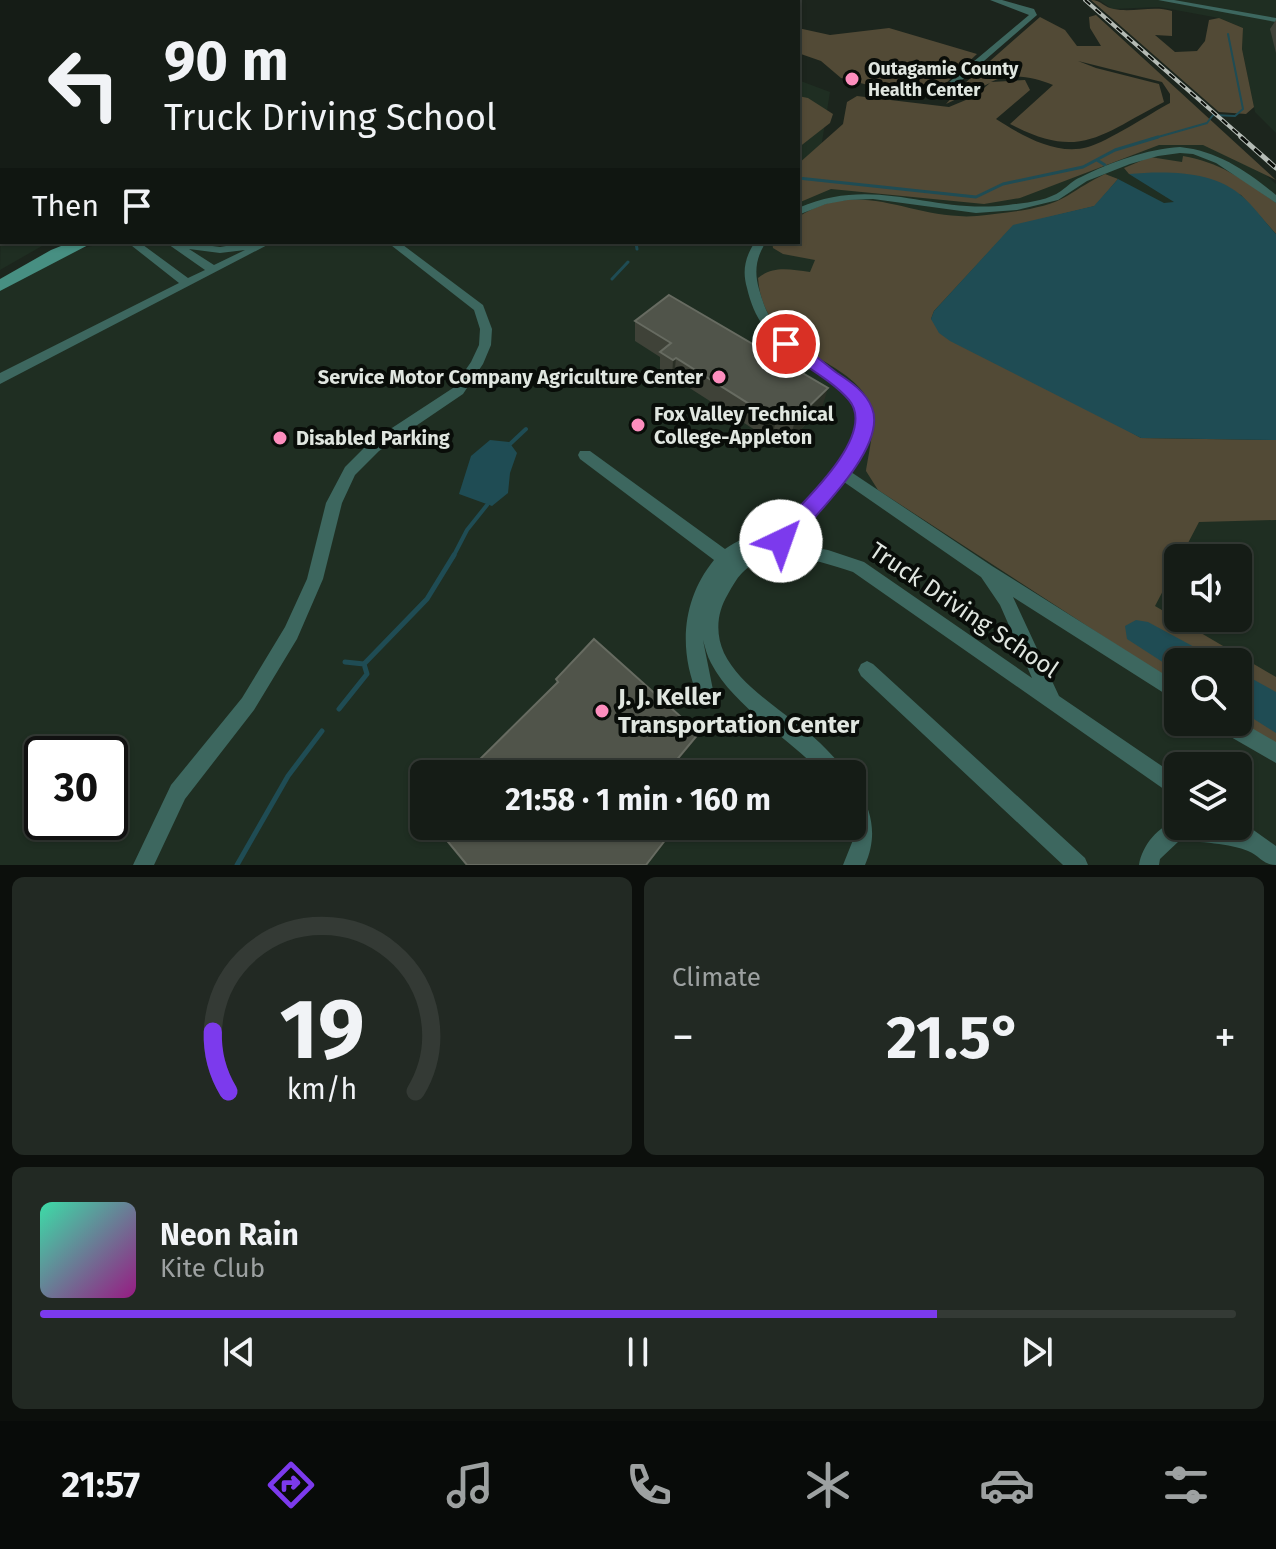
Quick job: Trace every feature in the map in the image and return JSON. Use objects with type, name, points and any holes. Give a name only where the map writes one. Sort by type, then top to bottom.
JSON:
[{"type":"main road","points":[[0,274],[53,244]]},
{"type":"main road","points":[[0,286],[57,253],[81,244]]},
{"type":"street","points":[[944,91],[1033,15],[1031,11],[994,0]]},
{"type":"street","points":[[1162,0],[1276,20]]},
{"type":"street","points":[[800,211],[825,199],[856,195],[987,210],[1029,205],[1063,195],[1076,183],[1149,155],[1179,150],[1197,153],[1226,165],[1276,200]]},
{"type":"street","points":[[135,244],[187,283]]},
{"type":"street","points":[[190,248],[220,250],[254,244]]},
{"type":"street","points":[[0,379],[262,244]]},
{"type":"street","points":[[143,865],[178,792],[248,704],[291,633],[315,579],[342,483],[374,447],[458,391],[477,364],[485,345],[486,329],[479,308],[395,244]]},
{"type":"street","points":[[760,244],[750,266],[752,298],[758,312],[773,333],[845,386],[864,408],[865,430],[861,443],[841,473],[781,541]]},
{"type":"street","points":[[190,248],[213,270]]},
{"type":"street","points":[[585,455],[725,559]]},
{"type":"street","name":"Truck Driving School","points":[[841,473],[986,571],[1164,684]]},
{"type":"street","points":[[704,690],[694,623],[699,597],[725,559],[743,545],[766,538],[834,550]]},
{"type":"street","name":"Truck Driving School","points":[[822,760],[790,729],[733,683],[712,646],[709,624],[713,598],[741,563],[758,554],[769,551],[799,552],[858,567],[1164,779]]},
{"type":"street","name":"Truck Driving School","points":[[986,571],[1006,600],[1052,700]]},
{"type":"street","points":[[867,670],[1078,865]]},
{"type":"street","points":[[1247,736],[1276,753]]},
{"type":"street","points":[[1149,865],[1151,854],[1175,831],[1199,831],[1253,842]]},
{"type":"street","points":[[853,865],[861,855],[863,840]]},
{"type":"street","points":[[1250,840],[1276,859]]},
{"type":"shaded area","points":[[1091,0],[1121,10],[1172,11],[1172,36],[1155,35],[1175,52],[1197,51],[1205,41],[1209,20],[1219,18],[1243,28],[1242,49],[1254,107],[1246,114],[1219,112]]},
{"type":"shaded area","points":[[1099,0],[1276,0],[1276,133],[1255,112],[1242,49],[1243,28],[1219,18],[1159,7],[1112,9]]},
{"type":"shaded area","points":[[1096,15],[1276,180],[1203,145],[1159,145],[1020,198],[984,204],[831,189],[800,202],[800,162],[843,124],[847,102],[857,96],[949,107],[973,97],[990,83],[946,104],[965,83],[1040,17],[1065,30],[1077,46],[1101,46],[1090,28],[1089,17]],"holes":[[[1078,61],[1162,82],[1170,94],[1170,103],[1106,139],[1088,147],[1064,149],[1039,142],[996,119],[1030,90],[1025,80],[991,82],[1006,77],[1022,77],[1053,85],[1010,124],[1055,141],[1073,142],[1106,133],[1164,102],[1159,84]]]},
{"type":"shaded area","points":[[800,28],[830,35],[889,28],[977,54],[944,85],[933,90],[868,85],[841,78],[821,61],[800,54]]},
{"type":"shaded area","name":"Fox Valley Technical College-Appleton","points":[[800,81],[830,92],[816,180],[935,195],[1207,123],[1276,184],[1276,865],[0,865],[0,291],[65,253],[99,244],[800,244]]},
{"type":"shaded area","points":[[800,96],[833,114],[830,123],[800,146]]},
{"type":"shaded area","points":[[1183,156],[1221,168],[1276,203],[1276,234],[1241,195],[1182,174],[1129,174],[1124,168],[1150,157],[1182,162]]},
{"type":"shaded area","points":[[1105,174],[1118,179],[1095,206],[1013,226],[934,311],[931,319],[1141,438],[1276,440],[1276,520],[1199,522],[1187,544],[1164,544],[1164,589],[1155,606],[1164,611],[1164,632],[1199,632],[1227,648],[1164,648],[1164,676],[878,490],[866,471],[873,415],[862,391],[847,377],[792,341],[776,325],[764,305],[758,278],[776,270],[810,272],[815,260],[783,254],[773,248],[772,244],[800,244],[800,216],[821,205],[865,200],[953,216],[999,214],[1058,201]]},
{"type":"shaded area","points":[[1,244],[46,244],[0,270]]},
{"type":"shaded area","points":[[1252,663],[1276,677],[1276,745],[1252,730]]},
{"type":"water","points":[[1129,174],[1189,174],[1218,182],[1243,197],[1276,234],[1276,440],[1141,438],[950,341],[939,333],[931,319],[934,311],[1013,225],[1094,206],[1118,179],[1164,203],[1174,202]]},
{"type":"water","points":[[490,440],[509,442],[517,453],[510,473],[508,493],[492,506],[459,494],[471,456]]},
{"type":"water","points":[[1136,620],[1148,622],[1196,648],[1164,648],[1164,663],[1127,639],[1125,626]]},
{"type":"water","points":[[1252,679],[1276,692],[1276,733],[1252,718]]},
{"type":"building","points":[[669,295],[828,388],[795,420],[778,410],[770,417],[676,358],[673,360],[660,352],[671,343],[635,321]]},
{"type":"building","name":"J. J. Keller Transportation Center","points":[[594,639],[699,733],[677,760],[479,760],[558,682],[556,679]]},
{"type":"building","points":[[446,840],[665,840],[646,865],[467,865]]},
{"type":"waterway","points":[[1158,137],[1207,123],[1213,115],[1235,116],[1243,109],[1228,34]]},
{"type":"waterway","points":[[800,178],[976,197],[1003,184],[1083,167],[1115,150],[1158,137]]},
{"type":"waterway","points":[[1151,139],[1158,137]]},
{"type":"waterway","points":[[1097,160],[1105,165]]},
{"type":"waterway","points":[[636,244],[637,249]]},
{"type":"waterway","points":[[612,279],[628,262]]},
{"type":"waterway","points":[[510,444],[526,429]]},
{"type":"waterway","points":[[453,557],[467,530],[487,505]]},
{"type":"waterway","points":[[364,664],[427,599],[454,555]]},
{"type":"waterway","points":[[345,662],[364,664]]},
{"type":"waterway","points":[[339,709],[367,674],[364,664]]},
{"type":"waterway","points":[[237,865],[288,776],[322,731]]},
{"type":"railway","points":[[1085,0],[1244,139]]},
{"type":"railway","points":[[1241,137],[1276,168]]},
{"type":"place","name":"Outagamie County Health Center","points":[[852,79]]},
{"type":"place","name":"Service Motor Company Agriculture Center","points":[[719,377]]},
{"type":"place","name":"Fox Valley Technical College-Appleton","points":[[638,425]]},
{"type":"place","name":"Disabled Parking","points":[[280,438]]},
{"type":"place","name":"J. J. Keller Transportation Center","points":[[602,711]]},
{"type":"route","points":[[781,541],[841,473],[861,443],[865,430],[864,408],[854,393],[786,344]]}]
